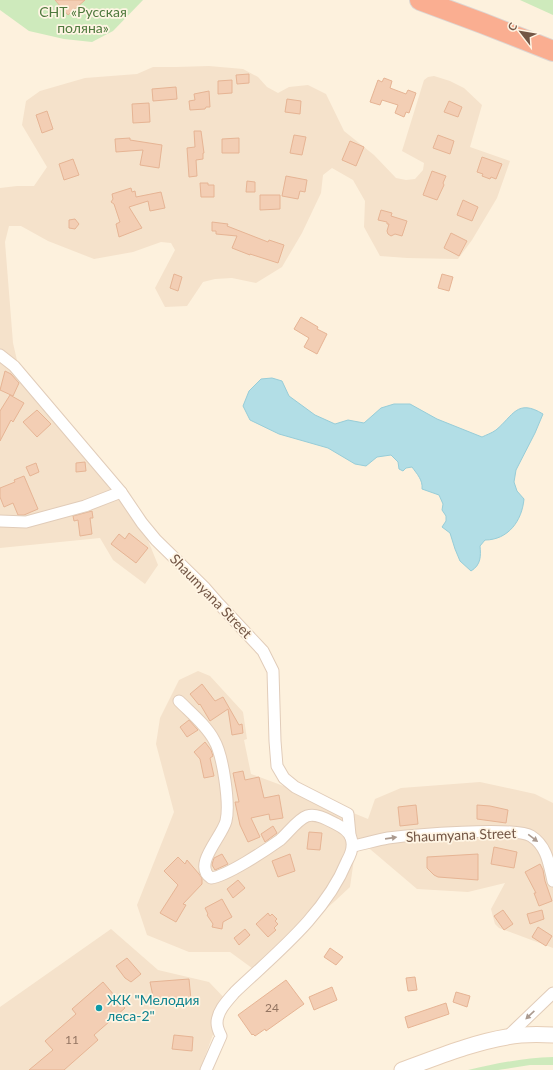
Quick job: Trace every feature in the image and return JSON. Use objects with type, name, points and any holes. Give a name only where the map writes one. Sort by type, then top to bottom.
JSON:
[{"type":"highway","points":[[420,0],[553,51]]},
{"type":"main road","points":[[402,1070],[479,1044],[507,1037],[534,1034],[553,1035]]},
{"type":"street","name":"Shaumyana Street","points":[[0,355],[14,366],[121,492],[142,523],[156,540],[205,588],[263,651],[273,671],[274,727],[277,766],[284,778],[295,787],[348,814],[350,835],[353,846],[388,838],[435,834],[505,831],[520,832],[530,835],[545,850],[553,881]]},
{"type":"street","points":[[0,521],[26,522],[85,506],[121,492]]},
{"type":"street","points":[[179,701],[215,740],[222,764],[227,804],[226,822],[206,858],[205,872],[207,875],[211,878],[218,877],[246,862],[279,840],[307,816],[313,815],[325,819],[345,830],[350,835]]},
{"type":"street","points":[[206,1070],[221,1036],[217,1024],[219,1014],[226,1002],[298,931],[325,902],[343,871],[353,846]]},
{"type":"street","points":[[507,1037],[553,993]]},
{"type":"shaded area","points":[[209,66],[243,69],[258,77],[267,87],[278,93],[289,87],[308,85],[326,94],[344,131],[374,155],[396,178],[406,180],[415,179],[423,170],[424,163],[402,151],[424,80],[428,77],[434,76],[450,81],[464,88],[482,105],[470,147],[510,161],[497,198],[472,240],[458,259],[380,256],[364,227],[365,201],[353,180],[332,168],[323,175],[321,193],[302,233],[282,267],[256,283],[232,278],[215,279],[203,282],[187,306],[165,307],[155,288],[175,250],[171,243],[161,242],[133,252],[94,259],[48,241],[21,226],[9,226],[5,242],[13,343],[19,369],[128,491],[158,565],[145,584],[113,560],[100,538],[0,548],[0,188],[34,186],[47,167],[22,125],[26,101],[40,91],[85,78],[137,74],[153,67]]},
{"type":"shaded area","points":[[198,671],[210,676],[243,712],[247,739],[244,740],[251,774],[368,819],[375,799],[401,788],[480,782],[535,794],[553,803],[553,948],[499,928],[495,924],[491,909],[505,883],[468,892],[417,889],[357,838],[350,887],[256,971],[230,952],[189,952],[147,935],[137,905],[174,812],[156,744],[160,718],[179,680]]},
{"type":"shaded area","points":[[111,929],[158,970],[209,982],[228,1002],[215,1029],[200,1070],[0,1070],[0,1007]]},
{"type":"green space","name":"СНТ «Русская поляна»","points":[[0,0],[143,0],[113,31],[92,42],[64,39],[29,31],[0,10]]},
{"type":"green space","points":[[520,0],[553,0],[553,15]]},
{"type":"green space","points":[[553,1057],[553,1065],[530,1065],[498,1070],[468,1070],[510,1061]]},
{"type":"water","points":[[272,378],[282,381],[289,396],[315,415],[335,424],[348,420],[364,423],[381,408],[394,404],[410,404],[437,419],[482,437],[496,430],[511,415],[521,408],[527,408],[543,414],[516,470],[514,482],[517,491],[524,499],[523,507],[517,522],[501,537],[485,540],[480,546],[479,563],[471,571],[460,561],[450,533],[442,527],[446,521],[446,516],[442,510],[443,504],[439,495],[422,489],[421,480],[412,467],[406,468],[403,471],[399,469],[398,462],[391,455],[377,457],[366,466],[355,464],[328,448],[279,434],[250,420],[243,406],[249,391],[261,379]]},
{"type":"building","points":[[55,0],[85,0],[68,15]]},
{"type":"building","points":[[249,74],[249,83],[237,84],[236,75]]},
{"type":"building","points":[[384,78],[392,81],[390,88],[406,94],[408,90],[416,93],[409,113],[406,112],[404,117],[395,113],[398,105],[382,100],[380,105],[370,102],[378,80],[382,82]]},
{"type":"building","points":[[232,80],[232,93],[218,94],[218,81]]},
{"type":"building","points":[[176,87],[177,99],[153,101],[152,89]]},
{"type":"building","points":[[209,91],[210,107],[206,107],[205,109],[190,110],[189,101],[195,100],[194,94]]},
{"type":"building","points":[[287,99],[301,101],[300,114],[285,112]]},
{"type":"building","points":[[449,101],[462,107],[458,117],[444,112]]},
{"type":"building","points":[[149,103],[150,122],[133,123],[132,104]]},
{"type":"building","points":[[47,111],[53,129],[42,133],[36,115]]},
{"type":"building","points":[[194,131],[201,131],[204,153],[203,159],[196,160],[197,176],[189,177],[187,148],[195,147]]},
{"type":"building","points":[[294,135],[306,137],[302,155],[290,153]]},
{"type":"building","points":[[438,135],[454,141],[450,154],[433,148]]},
{"type":"building","points":[[130,138],[130,140],[162,145],[159,168],[140,165],[143,150],[116,152],[115,139]]},
{"type":"building","points":[[239,138],[239,153],[222,153],[222,139]]},
{"type":"building","points":[[350,141],[364,147],[356,166],[342,160]]},
{"type":"building","points":[[482,157],[502,164],[496,179],[491,177],[490,179],[477,172]]},
{"type":"building","points":[[73,159],[79,175],[64,180],[59,164]]},
{"type":"building","points":[[432,171],[446,176],[443,183],[444,185],[437,200],[423,195]]},
{"type":"building","points":[[286,176],[307,180],[305,192],[300,191],[298,199],[282,196]]},
{"type":"building","points":[[247,181],[255,182],[255,192],[246,192]]},
{"type":"building","points":[[200,183],[214,185],[214,197],[201,197]]},
{"type":"building","points":[[131,188],[132,192],[135,191],[136,197],[161,192],[165,208],[150,211],[148,201],[129,207],[142,228],[119,237],[116,224],[120,222],[114,204],[111,202],[113,199],[112,194]]},
{"type":"building","points":[[260,195],[280,195],[280,209],[260,210]]},
{"type":"building","points":[[463,200],[478,207],[472,221],[457,215]]},
{"type":"building","points":[[381,210],[392,213],[391,216],[407,221],[402,236],[395,234],[391,236],[388,234],[387,231],[389,224],[378,220]]},
{"type":"building","points":[[75,219],[79,224],[75,229],[69,228],[69,220]]},
{"type":"building","points":[[212,222],[228,224],[227,226],[268,242],[269,240],[284,245],[278,263],[232,248],[237,236],[216,234],[216,231],[212,231]]},
{"type":"building","points":[[451,233],[467,241],[459,256],[444,248]]},
{"type":"building","points":[[174,274],[182,277],[178,291],[170,288]]},
{"type":"building","points":[[442,274],[453,277],[449,291],[438,288]]},
{"type":"building","points":[[301,317],[318,327],[317,329],[327,334],[317,354],[304,347],[309,338],[294,329]]},
{"type":"building","points":[[5,371],[11,374],[19,383],[13,396],[0,390]]},
{"type":"building","points":[[10,395],[24,403],[13,422],[11,420],[0,441],[0,411]]},
{"type":"building","points":[[37,410],[51,424],[37,437],[23,422]]},
{"type":"building","points":[[85,462],[86,471],[76,472],[76,463]]},
{"type":"building","points":[[36,463],[39,472],[30,476],[26,467]]},
{"type":"building","points":[[24,476],[38,509],[24,515],[18,515],[13,503],[4,507],[0,497],[0,488],[15,482],[14,480]]},
{"type":"building","points":[[92,511],[93,518],[90,518],[92,534],[80,536],[78,520],[74,521],[73,516]]},
{"type":"building","points":[[129,533],[148,548],[136,563],[111,544],[119,534],[125,539]]},
{"type":"building","points":[[202,684],[215,701],[223,697],[239,725],[242,724],[243,733],[232,735],[228,709],[210,721],[200,704],[199,705],[190,694]]},
{"type":"building","points":[[189,720],[198,730],[187,737],[180,727]]},
{"type":"building","points":[[205,742],[211,750],[213,756],[210,758],[214,776],[204,778],[200,759],[194,752]]},
{"type":"building","points":[[243,771],[245,780],[259,777],[264,798],[279,795],[283,818],[270,820],[269,814],[251,818],[260,837],[248,842],[240,825],[235,802],[239,802],[233,773]]},
{"type":"building","points":[[416,805],[418,824],[400,826],[398,807]]},
{"type":"building","points":[[477,805],[508,810],[506,823],[477,819]]},
{"type":"building","points":[[273,826],[277,833],[265,842],[261,834]]},
{"type":"building","points":[[309,832],[322,833],[320,850],[307,849]]},
{"type":"building","points":[[494,847],[517,852],[514,868],[491,864]]},
{"type":"building","points":[[222,854],[228,864],[215,870],[212,865],[214,858]]},
{"type":"building","points":[[290,854],[295,871],[278,877],[272,861]]},
{"type":"building","points":[[478,854],[478,880],[438,877],[427,868],[427,857]]},
{"type":"building","points":[[178,857],[185,864],[187,860],[202,878],[202,884],[183,904],[186,905],[176,922],[160,913],[178,885],[164,871]]},
{"type":"building","points":[[540,864],[552,901],[539,906],[534,893],[536,893],[525,872]]},
{"type":"building","points":[[238,880],[245,888],[233,898],[227,889]]},
{"type":"building","points":[[222,899],[232,917],[223,922],[222,929],[212,927],[213,924],[207,915],[208,914],[205,908]]},
{"type":"building","points":[[503,910],[513,924],[504,930],[494,916]]},
{"type":"building","points":[[542,910],[544,919],[530,924],[527,914]]},
{"type":"building","points":[[268,913],[270,916],[272,914],[277,919],[275,921],[278,924],[274,928],[276,930],[268,937],[256,924]]},
{"type":"building","points":[[538,927],[552,936],[546,946],[532,937]]},
{"type":"building","points":[[245,929],[250,935],[239,945],[234,938]]},
{"type":"building","points":[[330,948],[343,957],[336,965],[324,957]]},
{"type":"building","points":[[127,958],[141,974],[131,982],[125,978],[116,966]]},
{"type":"building","points":[[415,977],[417,990],[408,991],[406,978]]},
{"type":"building","points":[[189,979],[191,1000],[154,1001],[150,982]]},
{"type":"building","points":[[286,980],[304,1004],[266,1031],[265,1029],[255,1036],[253,1034],[252,1035],[238,1015]]},
{"type":"building","points":[[103,982],[125,1008],[94,1035],[98,1040],[64,1070],[29,1070],[53,1050],[45,1041],[76,1014],[72,1009]]},
{"type":"building","points":[[332,987],[337,1000],[314,1010],[309,997]]},
{"type":"building","points":[[456,992],[470,996],[467,1007],[453,1002]]},
{"type":"building","points":[[446,1003],[449,1014],[408,1028],[405,1017]]},
{"type":"building","points":[[174,1035],[193,1037],[192,1051],[172,1049]]},
{"type":"place","name":"ЖК \"Мелодия леса-2\"","points":[[99,1008]]}]
